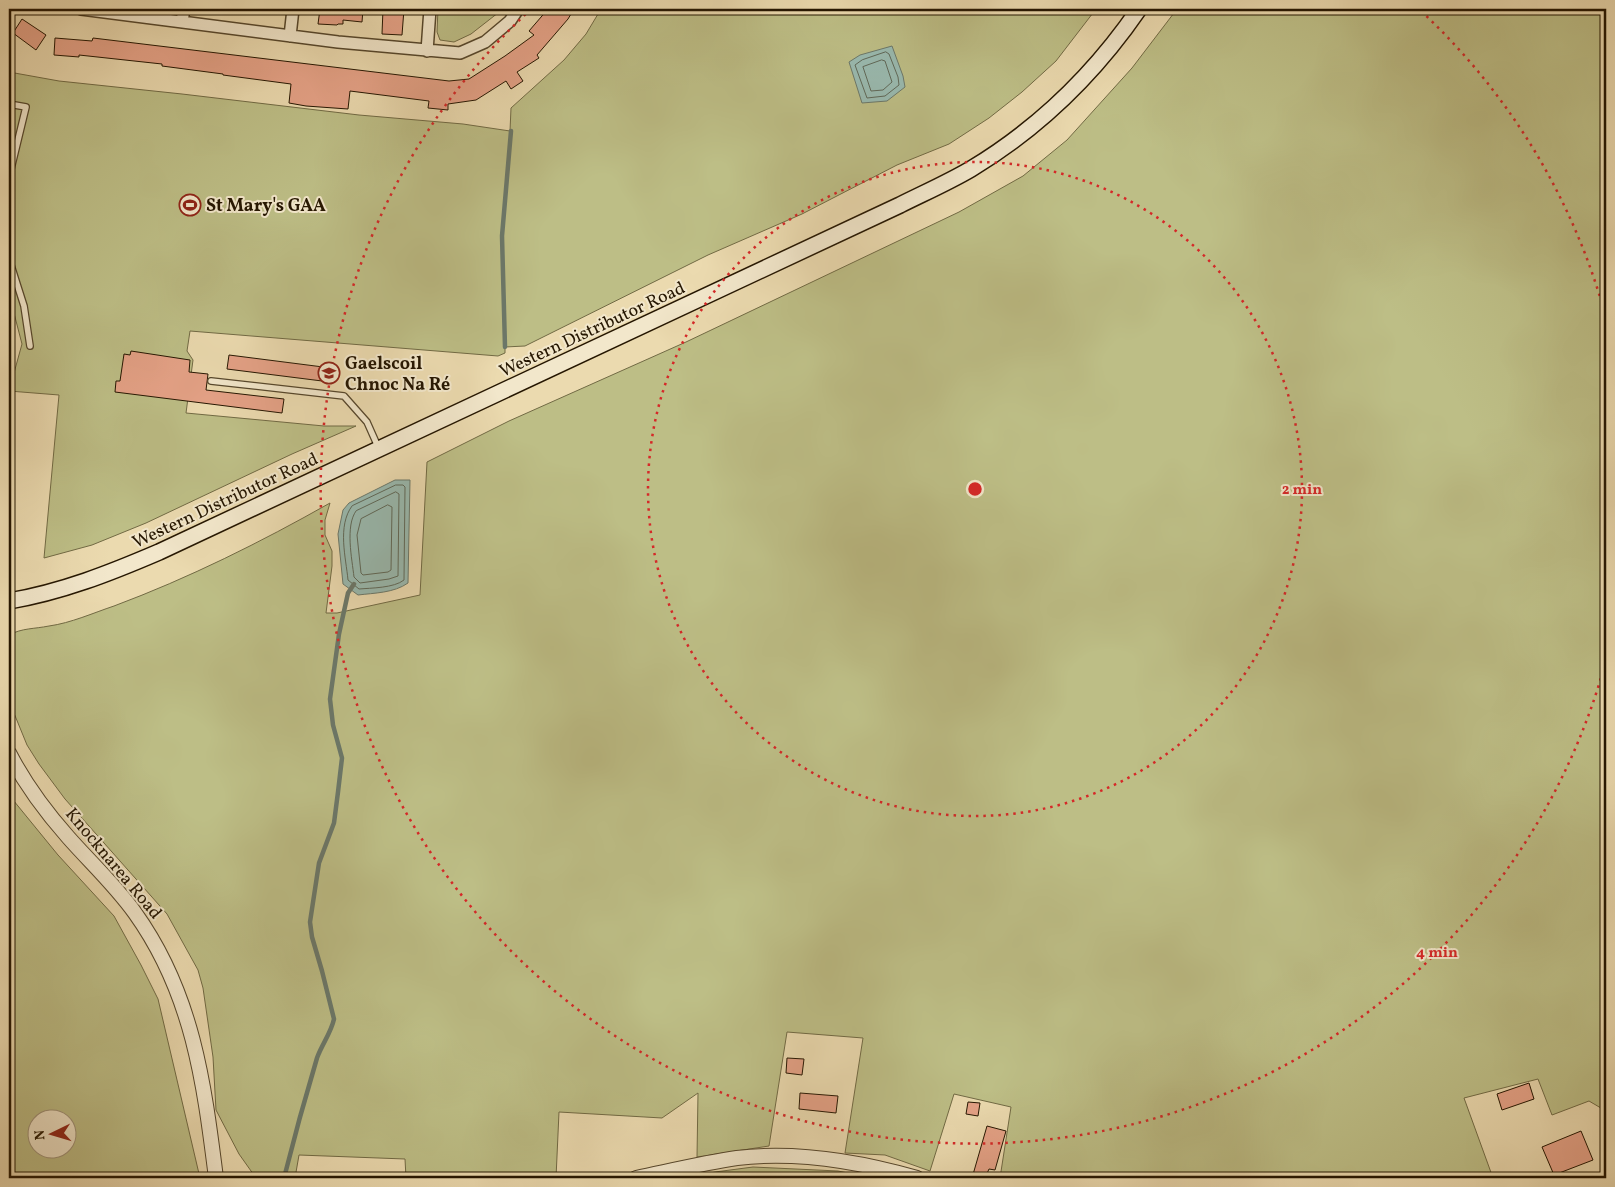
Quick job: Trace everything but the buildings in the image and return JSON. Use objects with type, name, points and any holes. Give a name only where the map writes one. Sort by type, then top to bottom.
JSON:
[{"type":"main road","name":"Western Distributor Road","points":[[9,601],[64,589],[111,573],[159,552],[900,205],[973,168],[1007,146],[1055,107],[1098,63],[1139,9]]},
{"type":"street","points":[[81,9],[290,36],[460,53],[485,42],[510,21],[518,9]]},
{"type":"street","points":[[182,22],[184,9]]},
{"type":"street","points":[[290,36],[293,9]]},
{"type":"street","points":[[427,51],[430,9]]},
{"type":"street","name":"Knocknarea Road","points":[[9,753],[18,771],[41,805],[68,837],[110,881],[135,913],[166,966],[183,1004],[194,1043],[206,1098],[216,1178]]},
{"type":"street","points":[[636,1178],[737,1158],[778,1156],[835,1161],[881,1168],[917,1178]]},
{"type":"lane","points":[[9,104],[26,107],[9,172],[10,262],[24,306],[30,346]]},
{"type":"lane","points":[[211,381],[344,396],[367,422],[379,449]]},
{"type":"green space","points":[[438,9],[503,9],[471,34],[454,42],[440,40],[437,32]]},
{"type":"green space","points":[[601,9],[1096,9],[1056,61],[1022,92],[989,118],[949,144],[897,165],[802,214],[708,255],[525,346],[505,347],[505,353],[498,356],[190,331],[187,351],[193,360],[186,413],[324,426],[356,426],[146,523],[92,545],[44,558],[59,395],[9,391],[22,344],[9,294],[9,72],[59,81],[359,115],[463,124],[510,131],[511,108],[564,60],[586,34]]},
{"type":"green space","points":[[1177,9],[1606,9],[1606,1111],[1589,1101],[1552,1115],[1538,1079],[1464,1098],[1493,1178],[1000,1178],[1011,1107],[954,1094],[930,1171],[885,1155],[845,1153],[863,1038],[787,1032],[769,1146],[697,1157],[698,1093],[662,1118],[559,1112],[556,1178],[406,1178],[405,1159],[299,1155],[295,1178],[256,1178],[239,1154],[216,1110],[213,1057],[203,988],[198,970],[167,914],[65,799],[27,745],[9,701],[9,650],[13,645],[9,635],[23,630],[57,625],[74,620],[170,584],[278,532],[330,503],[325,520],[325,535],[332,551],[326,613],[337,613],[420,595],[427,462],[509,421],[686,342],[959,212],[1023,176],[1067,140],[1132,68]]},
{"type":"green space","points":[[9,795],[58,855],[114,916],[158,999],[200,1178],[9,1178]]},
{"type":"green space","points":[[753,1167],[838,1171],[873,1178],[685,1178]]},
{"type":"water","points":[[892,46],[905,87],[887,101],[862,103],[849,62],[860,55]]},
{"type":"water","points":[[395,480],[410,480],[408,583],[390,591],[358,595],[343,584],[338,534],[343,510],[349,503]]},
{"type":"waterway","points":[[505,347],[502,236],[511,131]]},
{"type":"waterway","points":[[284,1178],[317,1058],[334,1019],[312,937],[310,922],[319,863],[334,823],[342,758],[333,725],[330,699],[339,634],[348,593],[354,584]]},
{"type":"place","name":"St Mary's GAA","points":[[190,205]]},
{"type":"place","name":"Gaelscoil Chnoc Na Ré","points":[[329,373]]}]
